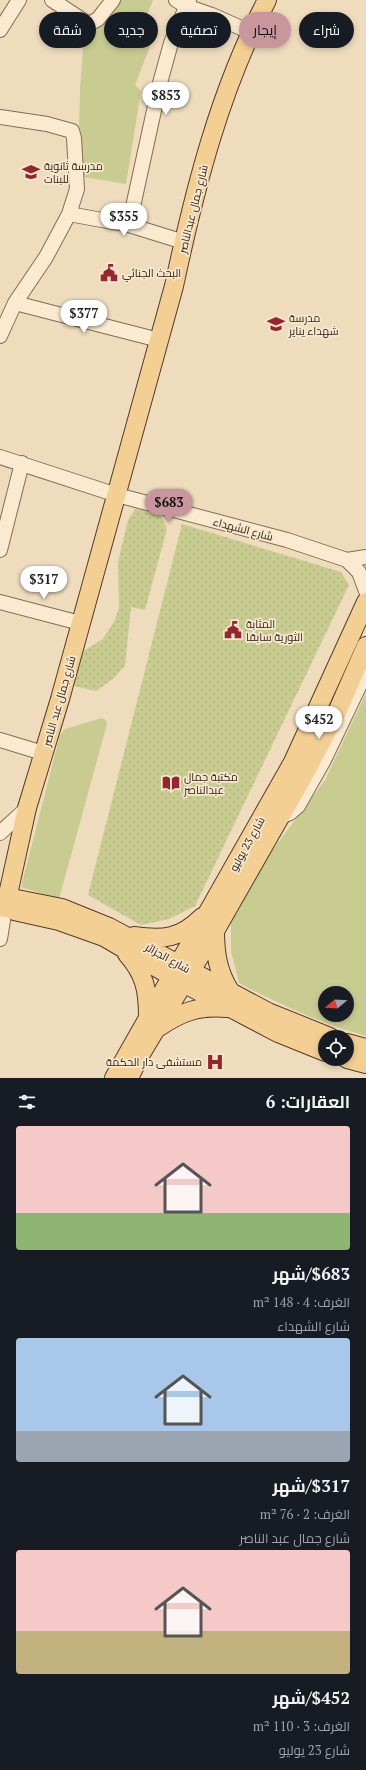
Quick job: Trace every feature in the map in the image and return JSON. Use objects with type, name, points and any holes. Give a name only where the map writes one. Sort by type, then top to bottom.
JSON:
[{"type":"main road","name":"شارع جمال عبدالناصر","points":[[261,12],[267,0]]},
{"type":"main road","name":"شارع جمال عبدالناصر","points":[[117,494],[174,286],[212,137],[224,98],[244,48]]},
{"type":"main road","name":"شارع جمال عبد الناصر","points":[[3,902],[43,753],[60,699],[117,494]]},
{"type":"main road","name":"شارع 23 يوليو","points":[[182,974],[210,910],[293,762],[366,602]]},
{"type":"main road","name":"شارع 23 يوليو","points":[[114,1078],[152,1023],[182,974],[216,931],[337,712],[366,646]]},
{"type":"main road","name":"شارع الجزائر","points":[[3,902],[123,941],[230,1000],[278,1033],[318,1049]]},
{"type":"main road","points":[[210,910],[188,928],[168,938],[123,941],[146,984],[152,1023],[196,1008],[211,1007],[230,1000],[218,964],[216,931]]},
{"type":"main road","name":"شارع الجزائر","points":[[230,1000],[318,1032]]},
{"type":"main road","name":"شارع 23 يوليو","points":[[129,1078],[152,1023]]},
{"type":"main road","points":[[354,1045],[366,1048]]},
{"type":"main road","points":[[354,1061],[366,1064]]},
{"type":"street","points":[[0,30],[19,0]]},
{"type":"street","points":[[52,0],[87,23],[91,23],[98,19],[112,0]]},
{"type":"street","points":[[129,225],[160,83],[184,2],[239,27]]},
{"type":"street","points":[[0,117],[47,124],[72,131],[74,138],[77,189],[69,214],[46,257],[15,303],[0,336]]},
{"type":"street","points":[[69,214],[129,225],[184,242]]},
{"type":"street","points":[[15,303],[159,340]]},
{"type":"street","name":"شارع الشهداء","points":[[0,457],[22,462],[117,494],[286,540],[347,560],[366,557]]},
{"type":"street","points":[[0,550],[22,462]]},
{"type":"street","points":[[347,560],[359,572],[366,591]]},
{"type":"street","points":[[0,602],[80,624]]},
{"type":"street","points":[[280,817],[298,806],[324,760],[366,672]]},
{"type":"street","points":[[0,740],[43,753]]},
{"type":"street","points":[[0,832],[28,808]]},
{"type":"street","points":[[0,939],[3,902]]},
{"type":"green space","points":[[116,0],[153,0],[148,12],[108,12]]},
{"type":"green space","points":[[104,18],[104,48],[149,48],[135,85],[141,91],[126,184],[78,176],[80,88],[83,49],[96,48],[96,30]]},
{"type":"green space","points":[[136,508],[161,516],[167,529],[145,610],[131,607],[125,666],[113,679],[96,691],[74,686],[82,652],[103,639],[114,622],[119,608],[118,562],[128,520]]},
{"type":"green space","points":[[182,524],[341,572],[349,585],[195,906],[169,919],[141,925],[88,895]]},
{"type":"green space","points":[[366,693],[366,1036],[354,1032],[354,1030],[348,1030],[325,1022],[354,1022],[354,986],[318,986],[318,1019],[270,999],[239,983],[231,951],[231,923],[265,860],[325,780]]},
{"type":"green space","points":[[102,718],[106,720],[107,724],[59,899],[21,887],[60,735],[65,729]]},
{"type":"place","name":"مدرسة ثانوية للبنات","points":[[31,172]]},
{"type":"place","name":"البحث الجنائي","points":[[109,273]]},
{"type":"place","name":"مدرسة شهداء يناير","points":[[276,324]]},
{"type":"place","name":"المثابة الثورية سابقا","points":[[233,630]]},
{"type":"place","name":"مكتبة جمال عبدالناصر","points":[[171,783]]},
{"type":"place","name":"مستشفى دار الحكمة","points":[[215,1062]]}]
